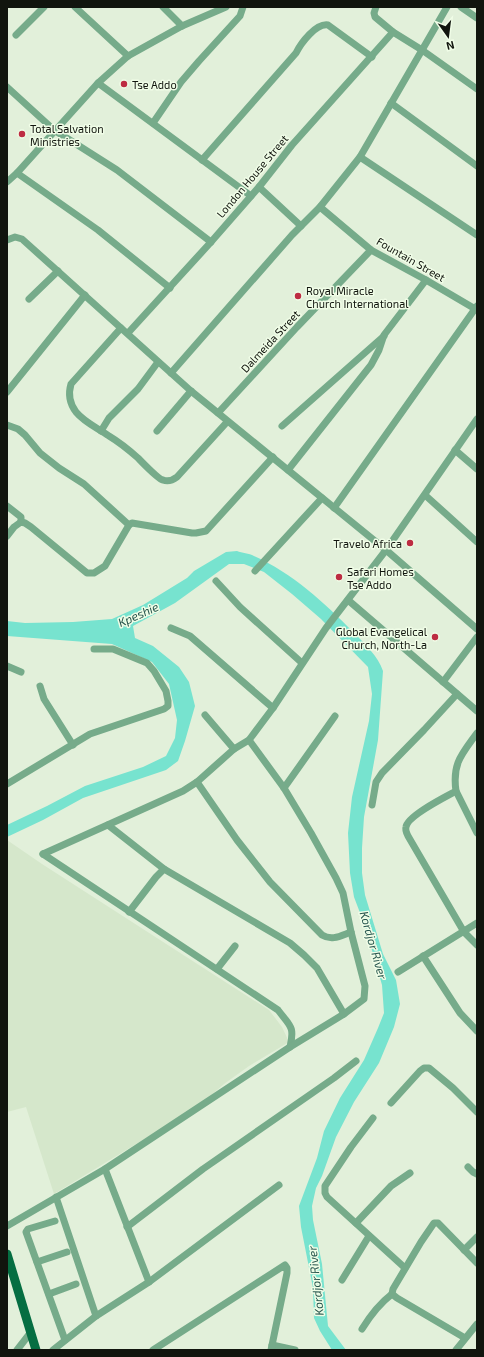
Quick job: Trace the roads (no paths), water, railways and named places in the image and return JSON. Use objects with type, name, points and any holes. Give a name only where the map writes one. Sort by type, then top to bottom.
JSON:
[{"type":"main road","points":[[7,1254],[36,1350]]},
{"type":"street","points":[[16,35],[44,7]]},
{"type":"street","points":[[75,7],[128,56]]},
{"type":"street","points":[[163,7],[182,26]]},
{"type":"street","points":[[7,182],[98,84],[128,56],[182,26],[226,7]]},
{"type":"street","points":[[153,123],[199,61],[240,16],[242,7]]},
{"type":"street","points":[[376,7],[374,13],[375,17],[393,32],[422,50],[477,89]]},
{"type":"street","points":[[171,373],[301,226],[320,207],[360,157],[447,7]]},
{"type":"street","points":[[461,7],[477,18]]},
{"type":"street","points":[[202,160],[296,53],[302,43],[319,26],[328,26],[372,57]]},
{"type":"street","name":"London House Street","points":[[128,333],[211,242],[259,187],[292,145],[393,32]]},
{"type":"street","points":[[98,84],[251,196]]},
{"type":"street","points":[[7,87],[54,130],[117,170],[211,242]]},
{"type":"street","points":[[391,103],[477,166]]},
{"type":"street","points":[[360,157],[477,235]]},
{"type":"street","points":[[17,172],[98,230],[170,288]]},
{"type":"street","points":[[259,187],[301,226]]},
{"type":"street","name":"Fountain Street","points":[[320,207],[371,250],[476,308]]},
{"type":"street","points":[[7,240],[16,237],[22,239],[191,391],[386,550],[477,629]]},
{"type":"street","name":"Dalmeida Street","points":[[218,413],[297,327],[371,250]]},
{"type":"street","points":[[29,299],[58,271]]},
{"type":"street","points":[[282,426],[384,335],[426,280]]},
{"type":"street","points":[[7,392],[85,295]]},
{"type":"street","points":[[334,508],[476,308]]},
{"type":"street","points":[[122,328],[71,384],[69,391],[70,400],[77,413],[87,422],[110,436],[162,480],[168,481],[177,477],[228,422]]},
{"type":"street","points":[[288,470],[371,365],[379,350],[384,335]]},
{"type":"street","points":[[101,431],[109,418],[138,389],[158,362]]},
{"type":"street","points":[[157,431],[191,391]]},
{"type":"street","points":[[290,1047],[293,1036],[290,1023],[278,1010],[43,854],[183,791],[197,782],[234,749],[249,740],[273,708],[326,628],[386,550],[477,419]]},
{"type":"street","points":[[7,425],[18,429],[40,453],[59,468],[84,484],[129,525]]},
{"type":"street","points":[[456,450],[477,469]]},
{"type":"street","points":[[21,522],[31,526],[87,573],[94,573],[105,566],[129,525],[135,523],[196,534],[206,531],[273,458]]},
{"type":"street","points":[[425,495],[477,542]]},
{"type":"street","points":[[255,571],[322,498]]},
{"type":"street","points":[[7,506],[21,517],[21,522]]},
{"type":"street","points":[[7,536],[14,527],[21,522]]},
{"type":"street","points":[[216,581],[240,607],[302,663]]},
{"type":"street","points":[[348,600],[477,711]]},
{"type":"street","points":[[171,628],[190,636],[273,708]]},
{"type":"street","points":[[443,682],[477,637]]},
{"type":"street","points":[[7,784],[90,734],[164,709],[168,706],[166,691],[154,671],[147,663],[113,649],[94,649]]},
{"type":"street","points":[[7,666],[21,672]]},
{"type":"street","points":[[40,686],[44,699],[73,745]]},
{"type":"street","points":[[372,804],[376,782],[382,773],[424,730],[456,694]]},
{"type":"street","points":[[205,715],[234,749]]},
{"type":"street","points":[[284,788],[335,716]]},
{"type":"street","points":[[477,733],[455,767],[456,791],[477,833]]},
{"type":"street","points":[[7,1226],[56,1196],[105,1169],[290,1047],[344,1014],[364,999],[365,986],[343,894],[336,878],[312,833],[284,788],[249,740]]},
{"type":"street","points":[[197,782],[237,840],[270,882],[322,935],[331,939],[351,932]]},
{"type":"street","points":[[456,791],[420,812],[408,821],[405,828],[408,836],[464,932],[477,945]]},
{"type":"street","points":[[108,825],[164,869],[284,940],[304,955],[317,968],[344,1014]]},
{"type":"street","points":[[129,912],[164,869]]},
{"type":"street","points":[[398,972],[477,923]]},
{"type":"street","points":[[217,969],[235,946]]},
{"type":"street","points":[[423,956],[460,1012],[477,1030]]},
{"type":"street","points":[[127,1227],[203,1169],[327,1083],[356,1061]]},
{"type":"street","points":[[391,1103],[420,1071],[424,1068],[428,1068],[453,1088],[477,1112]]},
{"type":"street","points":[[373,1118],[351,1147],[325,1186],[325,1194],[405,1268]]},
{"type":"street","points":[[468,1167],[477,1174]]},
{"type":"street","points":[[105,1169],[149,1282]]},
{"type":"street","points":[[356,1223],[391,1186],[410,1173]]},
{"type":"street","points":[[53,1350],[96,1316],[149,1282],[279,1185]]},
{"type":"street","points":[[56,1196],[96,1316]]},
{"type":"street","points":[[55,1221],[27,1230],[65,1340]]},
{"type":"street","points":[[362,1329],[370,1316],[382,1302],[392,1294],[393,1289],[405,1268],[434,1223],[438,1223],[477,1263]]},
{"type":"street","points":[[342,1280],[369,1236]]},
{"type":"street","points":[[464,1250],[477,1237]]},
{"type":"street","points":[[37,1262],[67,1252]]},
{"type":"street","points":[[153,1350],[285,1265],[287,1268],[287,1273],[271,1347],[295,1350]]},
{"type":"street","points":[[49,1294],[76,1284]]},
{"type":"street","points":[[392,1294],[465,1338]]},
{"type":"street","points":[[456,1350],[477,1324]]},
{"type":"street","points":[[17,1350],[31,1332]]},
{"type":"water","points":[[237,551],[252,555],[268,563],[295,580],[331,610],[366,646],[378,660],[383,671],[378,740],[364,817],[362,873],[365,895],[383,954],[396,980],[400,1004],[394,1027],[379,1063],[354,1102],[336,1137],[322,1176],[316,1188],[312,1206],[313,1220],[322,1264],[328,1326],[346,1350],[332,1350],[314,1318],[313,1288],[301,1227],[299,1206],[317,1158],[324,1131],[340,1098],[364,1060],[384,1013],[382,985],[365,926],[354,897],[350,873],[348,833],[352,797],[369,721],[372,694],[368,667],[321,619],[264,572],[244,564],[229,564],[175,603],[133,626],[135,638],[153,646],[179,667],[189,682],[195,706],[178,761],[166,770],[83,798],[43,820],[7,837],[7,825],[85,786],[143,767],[166,756],[175,738],[177,720],[169,684],[152,662],[112,644],[7,636],[7,621],[25,623],[73,622],[112,619],[143,605],[187,578],[194,571],[226,552]]},
{"type":"place","name":"Tse Addo","points":[[124,84]]},
{"type":"place","name":"Total Salvation Ministries","points":[[22,134]]},
{"type":"place","name":"Royal Miracle Church International","points":[[298,296]]},
{"type":"place","name":"Travelo Africa","points":[[410,543]]},
{"type":"place","name":"Safari Homes Tse Addo","points":[[339,577]]},
{"type":"place","name":"Global Evangelical Church, North-La","points":[[435,637]]},
{"type":"water label","name":"Kpeshie","points":[[138,614]]},
{"type":"water label","name":"Kordjor River","points":[[374,945]]},
{"type":"water label","name":"Kordjor River","points":[[315,1281]]}]
